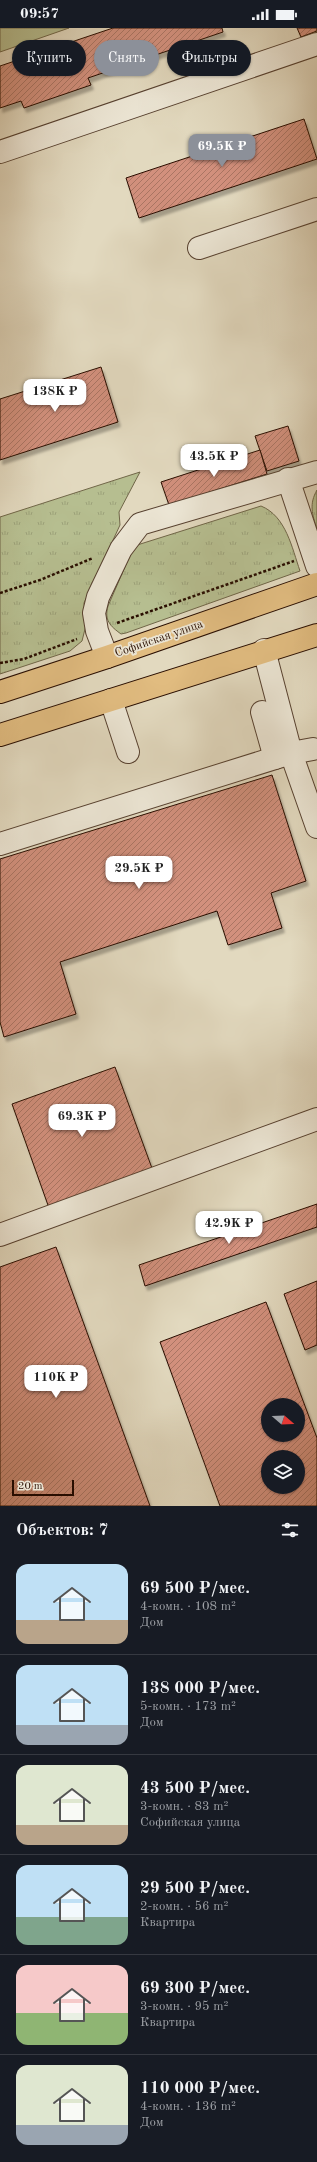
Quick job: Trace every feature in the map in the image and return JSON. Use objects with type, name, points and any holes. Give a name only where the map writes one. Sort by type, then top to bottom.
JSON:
[{"type":"main road","name":"Софийская улица","points":[[0,692],[107,657],[317,584]]},
{"type":"main road","points":[[0,735],[264,650],[317,635]]},
{"type":"lane","points":[[0,152],[317,44]]},
{"type":"lane","points":[[199,248],[317,209]]},
{"type":"lane","points":[[107,657],[97,631],[94,613],[98,597],[121,548],[140,524],[288,479],[317,472]]},
{"type":"lane","points":[[288,479],[307,563]]},
{"type":"lane","points":[[264,650],[283,755]]},
{"type":"lane","points":[[111,700],[128,752]]},
{"type":"lane","points":[[262,712],[317,827]]},
{"type":"lane","points":[[0,844],[283,755],[316,752]]},
{"type":"lane","points":[[0,1235],[317,1119]]},
{"type":"path","points":[[0,663],[24,659],[97,631],[307,563]]},
{"type":"green space","points":[[0,28],[69,28],[34,40],[12,40],[12,48],[0,52]]},
{"type":"green space","points":[[140,472],[119,512],[120,525],[84,603],[86,625],[82,641],[70,651],[0,674],[0,517]]},
{"type":"green space","points":[[317,490],[317,529],[312,505],[314,495]]},
{"type":"green space","points":[[261,506],[277,517],[282,525],[291,543],[300,571],[126,633],[121,634],[111,625],[107,619],[108,606],[134,546]]},
{"type":"building","points":[[113,28],[222,28],[223,32],[200,40],[167,40],[167,51],[159,54],[159,40],[94,40],[94,76],[88,78],[91,85],[24,108],[21,101],[0,108],[0,66],[12,62],[12,76],[86,76],[86,40],[77,40]]},
{"type":"building","points":[[297,28],[317,28],[317,31],[301,37]]},
{"type":"building","points":[[304,119],[317,159],[139,218],[126,178]]},
{"type":"building","points":[[101,367],[118,422],[0,460],[0,399]]},
{"type":"building","points":[[288,426],[299,461],[267,471],[255,436]]},
{"type":"building","points":[[260,450],[267,474],[169,505],[161,482]]},
{"type":"building","points":[[272,775],[306,881],[271,893],[282,928],[228,945],[217,911],[60,962],[76,1014],[4,1037],[0,1022],[0,859]]},
{"type":"building","points":[[115,1067],[153,1171],[49,1208],[12,1104]]},
{"type":"building","points":[[317,1204],[317,1227],[145,1286],[139,1265]]},
{"type":"building","points":[[56,1247],[150,1506],[0,1506],[0,1267]]},
{"type":"building","points":[[317,1281],[317,1345],[305,1350],[284,1294]]},
{"type":"building","points":[[266,1302],[302,1398],[261,1398],[261,1442],[305,1442],[305,1406],[317,1438],[317,1506],[220,1506],[160,1342]]}]
